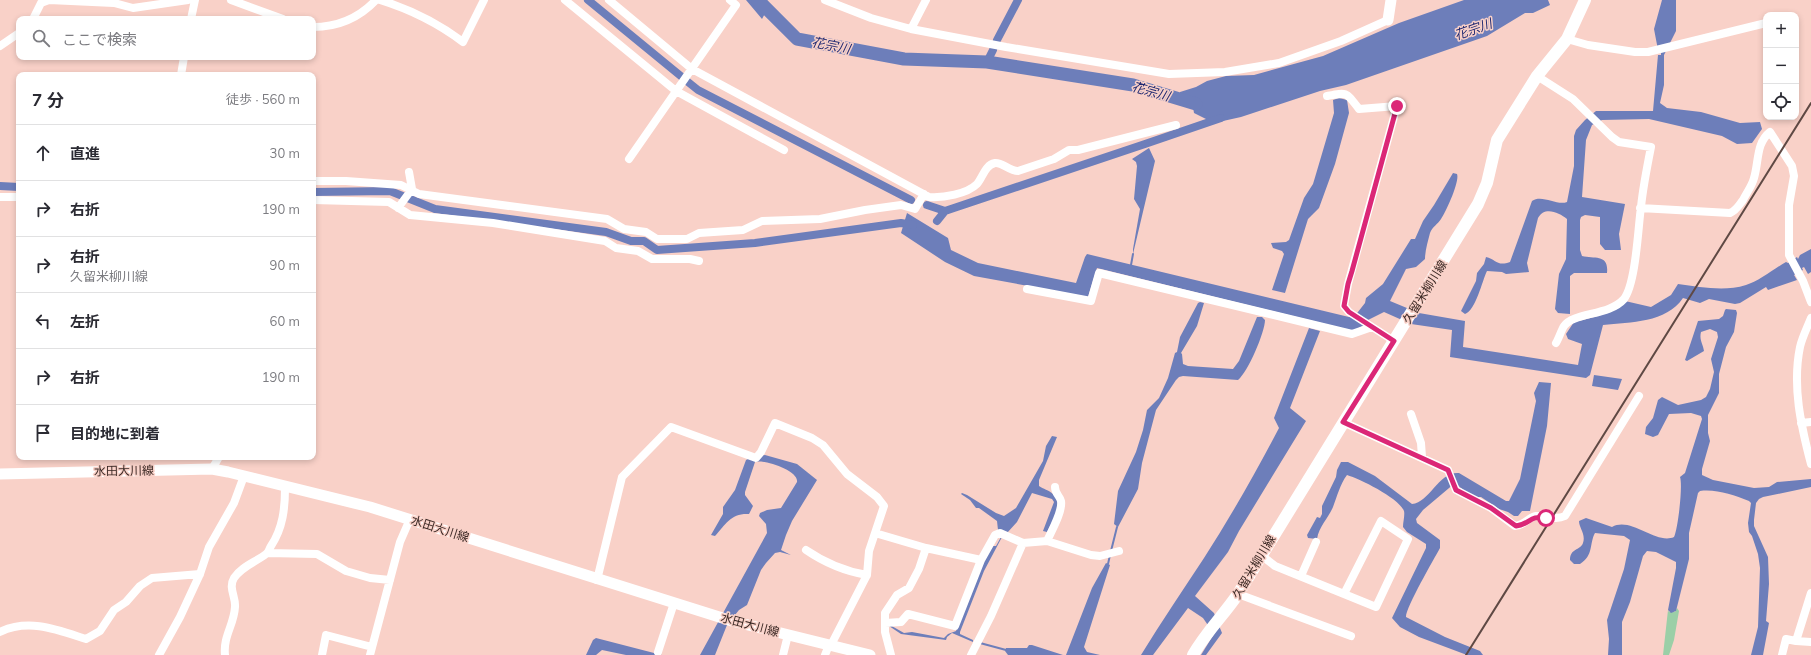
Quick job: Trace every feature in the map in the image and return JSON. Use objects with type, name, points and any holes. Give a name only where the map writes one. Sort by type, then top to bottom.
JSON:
[{"type":"main road","points":[[1388,20],[1391,0]]},
{"type":"main road","name":"久留米柳川線","points":[[1192,655],[1238,594],[1478,204],[1487,184],[1497,140],[1538,76],[1567,39],[1582,5]]},
{"type":"main road","name":"水田大川線","points":[[0,474],[212,469],[244,476],[285,488],[370,507],[597,580],[732,621],[788,635],[828,648],[870,655]]},
{"type":"street","points":[[34,16],[41,3],[49,0],[114,3],[133,8],[148,3],[188,0]]},
{"type":"street","points":[[191,16],[194,0]]},
{"type":"street","points":[[232,0],[275,16]]},
{"type":"street","points":[[316,27],[328,26],[351,19],[376,0]]},
{"type":"street","points":[[380,0],[420,16],[449,31],[463,42],[484,0]]},
{"type":"street","points":[[565,0],[676,91],[784,150]]},
{"type":"street","points":[[609,0],[692,69],[929,197],[938,197],[966,190],[976,185],[988,167],[995,163],[1000,163],[1012,171],[1018,171],[1054,159],[1069,150],[1078,150],[1176,125]]},
{"type":"street","points":[[629,159],[736,5],[730,0]]},
{"type":"street","points":[[825,0],[871,18],[912,29],[1006,47],[1169,74],[1225,72],[1279,63],[1341,42],[1388,20]]},
{"type":"street","points":[[912,29],[926,0]]},
{"type":"street","points":[[1567,39],[1588,45],[1635,52],[1648,52],[1763,24]]},
{"type":"street","points":[[0,46],[16,35]]},
{"type":"street","points":[[182,72],[184,60]]},
{"type":"street","points":[[1538,76],[1573,99],[1602,128],[1619,142],[1651,147],[1640,208],[1630,287],[1624,299],[1614,307],[1573,319],[1564,325],[1556,343]]},
{"type":"street","points":[[1327,96],[1343,93],[1348,94],[1359,109],[1397,106],[1348,284],[1344,306],[1349,312],[1394,341]]},
{"type":"street","points":[[1640,208],[1730,213],[1736,210],[1751,187],[1755,177],[1759,150],[1764,137],[1770,132],[1792,166],[1794,176],[1789,205],[1789,255],[1800,274],[1811,302]]},
{"type":"street","points":[[398,208],[412,189],[409,172]]},
{"type":"street","points":[[316,181],[346,181],[401,185],[412,189],[419,194],[607,219],[624,229],[646,232],[657,239],[687,239],[699,233],[743,230],[762,221],[820,219],[865,210],[901,205],[914,209],[924,194]]},
{"type":"street","points":[[0,196],[16,197]]},
{"type":"street","points":[[316,200],[389,202],[410,215],[493,223],[605,241],[616,248],[638,252],[652,259],[690,259],[699,262]]},
{"type":"street","points":[[1027,289],[1091,301],[1099,273],[1352,334],[1372,327]]},
{"type":"street","points":[[1811,318],[1800,346],[1796,379],[1801,423],[1811,464]]},
{"type":"street","points":[[1343,422],[1448,470],[1456,490],[1491,508],[1516,526],[1523,525],[1532,517],[1538,516],[1561,518],[1565,516],[1638,396]]},
{"type":"street","points":[[1410,414],[1421,443],[1422,457]]},
{"type":"street","points":[[1801,423],[1811,422]]},
{"type":"street","points":[[597,580],[622,477],[671,427],[756,458],[761,452],[775,423],[812,438],[823,445],[847,474],[877,497],[883,504],[884,509],[869,551],[867,575],[828,648]]},
{"type":"street","points":[[212,469],[216,460]]},
{"type":"street","points":[[159,655],[180,617],[200,574],[209,547],[234,503],[244,476]]},
{"type":"street","points":[[1047,541],[1061,508],[1061,501],[1055,491],[1055,487]]},
{"type":"street","points":[[225,655],[225,638],[235,606],[232,583],[243,568],[268,552],[279,530],[284,514],[285,488]]},
{"type":"street","points":[[322,655],[326,635],[371,651],[400,542],[410,519]]},
{"type":"street","points":[[1261,555],[1275,566],[1376,607],[1408,539],[1381,521],[1344,594]]},
{"type":"street","points":[[875,533],[926,548],[981,560]]},
{"type":"street","points":[[885,623],[901,622],[908,614],[955,626],[981,560],[995,535],[1000,533],[1023,544],[1047,541],[1091,556],[1100,556],[1119,551]]},
{"type":"street","points":[[1301,576],[1316,542]]},
{"type":"street","points":[[971,655],[991,616],[1023,544]]},
{"type":"street","points":[[890,655],[884,632],[885,613],[897,595],[909,588],[919,569],[926,548]]},
{"type":"street","points":[[806,550],[825,563],[846,571],[867,575]]},
{"type":"street","points":[[268,552],[317,554],[346,571],[370,578],[390,580]]},
{"type":"street","points":[[0,632],[10,627],[32,625],[47,627],[86,639],[100,631],[114,610],[126,602],[140,586],[152,578],[200,574]]},
{"type":"street","points":[[1796,640],[1811,593]]},
{"type":"street","points":[[1238,594],[1351,636]]},
{"type":"street","points":[[658,652],[674,603]]},
{"type":"street","points":[[783,655],[788,635]]},
{"type":"street","points":[[1782,655],[1786,639],[1811,642]]},
{"type":"green space","points":[[1677,608],[1679,611],[1674,640],[1669,655],[1663,655],[1668,610],[1669,612],[1675,612]]},
{"type":"water","points":[[746,0],[767,0],[769,6],[762,19]]},
{"type":"water","points":[[1464,0],[1548,0],[1550,5],[1533,13],[1525,13],[1487,36],[1346,85],[1320,91],[1241,117],[1214,123],[1194,113],[1193,107],[1179,103],[1180,92],[1196,87],[1207,81],[1226,76],[1254,75],[1323,56],[1399,23]]},
{"type":"water","points":[[1662,0],[1676,0],[1676,31],[1664,55],[1664,85],[1660,103],[1667,108],[1701,112],[1740,123],[1760,122],[1762,129],[1752,143],[1737,144],[1722,136],[1649,119],[1602,120],[1592,125],[1586,140],[1582,197],[1625,204],[1619,234],[1621,250],[1605,250],[1600,244],[1600,217],[1585,215],[1581,217],[1580,220],[1580,250],[1582,256],[1600,258],[1603,260],[1606,263],[1607,273],[1574,273],[1570,276],[1570,314],[1558,313],[1555,309],[1559,274],[1566,259],[1567,219],[1556,212],[1544,212],[1538,218],[1527,263],[1529,272],[1506,274],[1502,272],[1487,271],[1472,307],[1465,314],[1461,311],[1476,281],[1477,273],[1484,264],[1486,257],[1502,264],[1510,262],[1532,201],[1536,199],[1545,199],[1559,203],[1567,202],[1574,166],[1574,136],[1576,130],[1585,120],[1596,111],[1653,111],[1658,55],[1661,55],[1661,50],[1658,50],[1654,29]]},
{"type":"water","points":[[1339,98],[1347,100],[1349,113],[1335,164],[1319,208],[1308,219],[1285,293],[1272,290],[1284,254],[1282,251],[1273,248],[1271,243],[1286,242],[1289,240],[1304,198],[1313,184],[1334,113],[1333,100]]},
{"type":"water","points":[[1149,148],[1155,161],[1133,254],[1140,209],[1134,199],[1137,166],[1136,162],[1132,159]]},
{"type":"water","points":[[1453,173],[1457,174],[1455,189],[1440,221],[1430,233],[1425,259],[1416,267],[1406,269],[1390,301],[1419,313],[1465,321],[1463,347],[1578,365],[1582,344],[1568,339],[1566,334],[1574,322],[1607,312],[1625,301],[1651,307],[1671,295],[1678,284],[1721,289],[1746,285],[1761,278],[1786,262],[1788,263],[1797,257],[1798,259],[1800,255],[1811,249],[1811,272],[1808,274],[1804,267],[1802,268],[1803,270],[1794,275],[1797,280],[1768,290],[1766,287],[1740,303],[1735,304],[1709,299],[1700,303],[1683,298],[1676,306],[1658,317],[1636,322],[1603,325],[1590,375],[1586,378],[1450,357],[1452,330],[1411,324],[1384,312],[1368,320],[1364,325],[1354,331],[1097,268],[1088,297],[974,276],[945,262],[901,233],[907,213],[948,238],[951,250],[978,263],[1076,283],[1087,254],[1354,317],[1365,303],[1366,298],[1383,284],[1411,239],[1415,239],[1423,221]]},
{"type":"water","points":[[1198,303],[1204,303],[1197,326],[1181,353],[1183,364],[1188,366],[1233,369],[1239,361],[1257,317],[1262,317],[1265,320],[1259,342],[1251,361],[1238,380],[1183,376],[1176,380],[1156,410],[1142,463],[1138,489],[1118,527],[1114,524],[1118,491],[1136,452],[1147,410],[1159,398],[1168,378],[1175,353],[1177,352],[1180,337]]},
{"type":"water","points":[[1726,309],[1736,310],[1737,313],[1734,332],[1726,347],[1719,374],[1719,393],[1708,415],[1708,433],[1710,441],[1702,469],[1702,475],[1713,480],[1754,488],[1769,487],[1777,482],[1811,479],[1811,487],[1763,497],[1756,503],[1754,526],[1768,557],[1769,584],[1766,621],[1769,623],[1763,655],[1751,655],[1758,627],[1760,568],[1758,554],[1752,536],[1749,532],[1748,523],[1751,503],[1749,501],[1719,492],[1700,491],[1698,493],[1689,533],[1689,559],[1676,611],[1671,613],[1668,610],[1676,562],[1656,552],[1647,551],[1643,556],[1630,602],[1622,622],[1622,655],[1608,655],[1609,639],[1607,620],[1624,569],[1630,540],[1624,536],[1595,533],[1587,557],[1580,564],[1574,564],[1570,560],[1570,556],[1573,551],[1582,546],[1584,540],[1579,521],[1586,518],[1612,527],[1627,525],[1659,537],[1674,537],[1680,507],[1680,477],[1685,473],[1702,419],[1701,416],[1691,413],[1669,414],[1658,435],[1653,437],[1645,434],[1646,427],[1653,418],[1658,400],[1662,397],[1678,405],[1701,400],[1706,397],[1710,389],[1714,372],[1711,359],[1718,337],[1717,332],[1710,329],[1701,332],[1701,340],[1704,351],[1687,361],[1685,360],[1698,321],[1719,319],[1723,316]]},
{"type":"water","points":[[1309,328],[1320,331],[1290,408],[1306,421],[1239,531],[1228,552],[1195,596],[1214,613],[1222,633],[1206,655],[1201,655],[1214,634],[1203,618],[1188,608],[1153,655],[1141,655],[1224,526],[1279,428],[1274,418]]},
{"type":"water","points":[[1594,375],[1622,379],[1618,390],[1592,386]]},
{"type":"water","points":[[1539,382],[1551,383],[1547,426],[1530,511],[1522,511],[1518,516],[1514,516],[1499,509],[1481,497],[1475,497],[1467,493],[1455,483],[1423,510],[1416,519],[1417,523],[1440,540],[1440,548],[1410,604],[1406,617],[1445,637],[1480,651],[1483,655],[1467,655],[1419,637],[1400,627],[1392,618],[1426,548],[1426,544],[1407,532],[1403,527],[1404,511],[1395,500],[1361,480],[1347,475],[1333,507],[1318,534],[1317,539],[1308,538],[1307,535],[1317,517],[1320,518],[1322,514],[1322,506],[1336,477],[1337,470],[1341,462],[1348,462],[1375,476],[1412,504],[1424,498],[1440,481],[1446,477],[1459,473],[1506,501],[1509,501],[1520,479],[1536,401],[1534,393]]},
{"type":"water","points":[[1052,436],[1057,437],[1039,480],[1039,486],[1050,491],[1058,503],[1058,508],[1047,532],[1043,531],[1054,502],[1052,499],[1032,493],[1017,522],[1007,533],[998,530],[997,521],[979,508],[976,508],[970,500],[961,494],[967,495],[996,513],[1004,516],[1016,508],[1043,461],[1046,446]]},
{"type":"water","points":[[765,455],[797,464],[817,480],[792,521],[786,535],[781,550],[791,555],[780,552],[775,553],[761,570],[747,605],[739,610],[727,625],[715,655],[700,655],[767,533],[766,524],[759,516],[760,513],[767,510],[781,508],[797,482],[792,473],[780,466],[765,462],[755,462],[745,492],[745,495],[753,506],[749,514],[733,517],[715,536],[711,535],[723,514],[723,507],[735,490],[746,460]]},
{"type":"water","points":[[1001,537],[984,571],[960,632],[960,634],[973,640],[973,642],[952,633],[946,640],[901,634],[889,626],[890,625],[904,633],[912,632],[944,638],[948,634],[956,631],[982,564],[993,546],[996,546]]},
{"type":"water","points":[[1106,563],[1110,565],[1084,647],[1087,652],[1100,655],[1066,655],[1092,588]]},
{"type":"water","points":[[596,638],[662,655],[626,655],[602,650],[596,655],[586,655],[593,640]]},
{"type":"water","points":[[1029,645],[1063,655],[1008,655],[1005,651],[1006,648],[1027,648]]},
{"type":"waterway","points":[[588,0],[682,77]]},
{"type":"waterway","name":"花宗川","points":[[758,0],[797,39],[904,59],[987,62],[1133,85],[1196,104]]},
{"type":"waterway","points":[[997,40],[1018,0]]},
{"type":"waterway","points":[[987,62],[993,50]]},
{"type":"waterway","points":[[688,82],[698,90],[911,200]]},
{"type":"waterway","points":[[937,221],[945,211],[1221,118]]},
{"type":"waterway","points":[[0,186],[16,187]]},
{"type":"waterway","points":[[316,192],[390,191],[435,209],[606,232],[631,241],[644,241],[657,250],[755,243],[901,223],[913,225]]},
{"type":"waterway","points":[[927,205],[945,211]]},
{"type":"waterway","points":[[1131,265],[1133,254]]},
{"type":"waterway","points":[[1111,551],[1117,527]]},
{"type":"waterway","points":[[1108,564],[1110,555]]},
{"type":"waterway","points":[[980,643],[1006,650]]},
{"type":"railway","points":[[1466,655],[1811,103]]},
{"type":"route","points":[[1397,106],[1348,284],[1344,306],[1349,312],[1394,341],[1343,422],[1448,470],[1456,490],[1491,508],[1516,526],[1523,525],[1532,517],[1538,516],[1546,518]]}]
